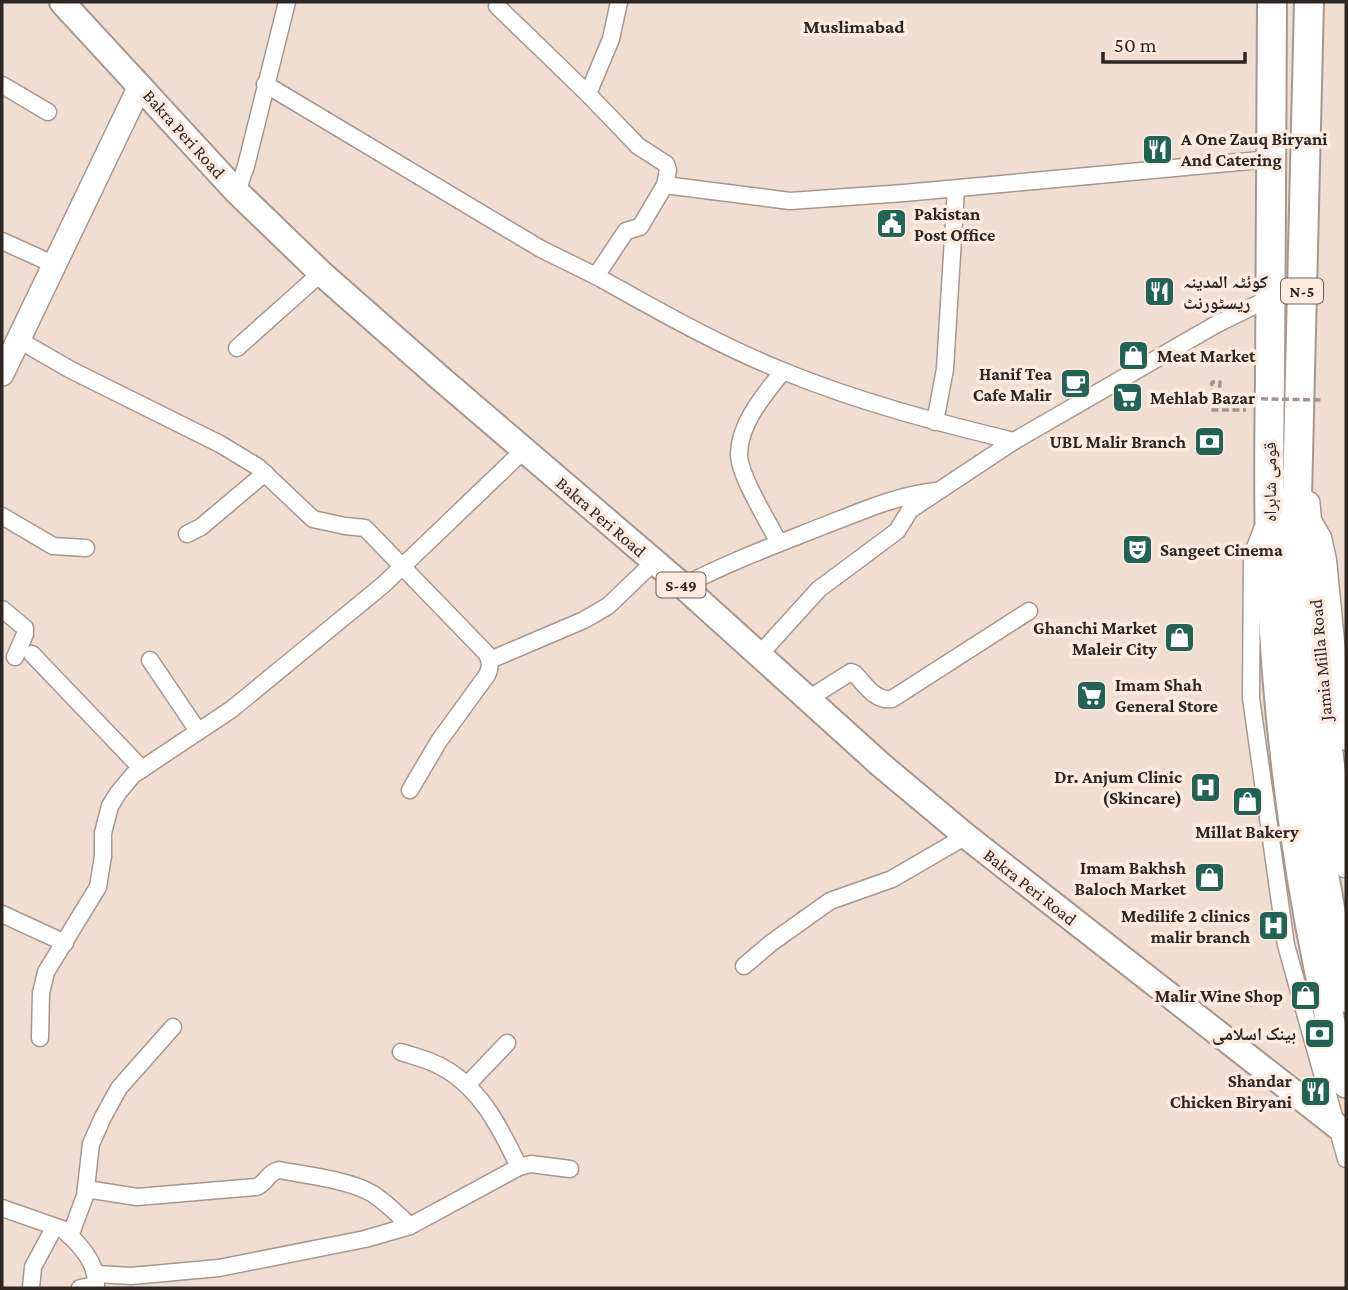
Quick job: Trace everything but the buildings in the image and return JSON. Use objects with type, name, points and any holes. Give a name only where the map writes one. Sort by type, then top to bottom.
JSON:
[{"type":"highway","name":"قومی شاہراہ","points":[[1272,2],[1269,511],[1283,578],[1322,863],[1346,998]]},
{"type":"highway","name":"قومی شاہراہ","points":[[1309,2],[1298,455],[1283,578],[1282,720],[1300,862],[1326,1008],[1346,1083]]},
{"type":"main road","name":"Bakra Peri Road","points":[[62,2],[237,192],[321,273],[683,586],[966,836],[1338,1127]]},
{"type":"main road","points":[[2,374],[11,340],[54,264],[140,86]]},
{"type":"main road","name":"Jamia Milla Road","points":[[1298,455],[1309,511],[1327,718],[1346,866]]},
{"type":"street","points":[[237,192],[287,2]]},
{"type":"street","points":[[588,94],[611,39],[619,2]]},
{"type":"street","points":[[497,6],[638,146],[666,164],[668,170],[665,185],[640,227],[626,232],[596,276]]},
{"type":"street","points":[[265,84],[541,249],[693,330],[783,371],[896,412],[1014,441]]},
{"type":"street","points":[[2,85],[48,112]]},
{"type":"street","points":[[665,185],[790,201],[956,189],[1271,159]]},
{"type":"street","points":[[935,422],[946,369],[956,189]]},
{"type":"street","points":[[2,241],[54,264]]},
{"type":"street","points":[[237,348],[321,273]]},
{"type":"street","points":[[759,655],[819,589],[897,531],[910,510],[1014,441],[1215,325],[1270,298]]},
{"type":"street","points":[[11,340],[220,444],[265,473],[313,519],[365,528],[490,660],[487,676],[439,741],[410,790]]},
{"type":"street","points":[[779,543],[749,485],[738,455],[752,414],[783,371]]},
{"type":"street","points":[[40,1038],[40,1004],[46,972],[98,887],[103,856],[103,833],[110,806],[133,775],[232,709],[402,567],[524,450]]},
{"type":"street","points":[[187,534],[201,527],[265,473]]},
{"type":"street","points":[[683,586],[727,563],[910,494],[939,491]]},
{"type":"street","points":[[1269,511],[1252,555],[1251,698],[1286,945],[1346,1160]]},
{"type":"street","points":[[1309,511],[1323,537],[1328,560],[1346,741]]},
{"type":"street","points":[[2,516],[53,546],[86,548]]},
{"type":"street","points":[[490,660],[608,606],[654,562]]},
{"type":"street","points":[[2,609],[25,628],[15,657]]},
{"type":"street","points":[[808,699],[851,673],[855,673],[877,697],[892,699],[1029,611]]},
{"type":"street","points":[[32,654],[142,769]]},
{"type":"street","points":[[150,660],[198,732]]},
{"type":"street","points":[[744,966],[830,901],[892,879],[966,836]]},
{"type":"street","points":[[2,914],[65,943]]},
{"type":"street","points":[[70,1236],[86,1189],[87,1158],[103,1117],[119,1088],[173,1027]]},
{"type":"street","points":[[467,1085],[507,1043]]},
{"type":"street","points":[[401,1052],[439,1065],[467,1085],[495,1118],[519,1167]]},
{"type":"street","points":[[96,1274],[131,1276],[219,1268],[365,1239],[410,1226],[519,1167],[531,1164],[570,1169]]},
{"type":"street","points":[[86,1189],[137,1196],[256,1187],[263,1184],[273,1171],[279,1170],[324,1178],[371,1193],[390,1206],[410,1226]]},
{"type":"street","points":[[2,1208],[62,1229],[70,1236],[93,1264],[96,1274],[96,1284],[80,1288]]},
{"type":"street","points":[[31,1288],[33,1266],[54,1228]]},
{"type":"path","points":[[1269,411],[1211,410],[1212,382],[1220,382],[1219,398],[1321,400]]},
{"type":"place","name":"A One Zauq Biryani And Catering","points":[[1158,149]]},
{"type":"place","name":"Pakistan Post Office","points":[[891,224]]},
{"type":"place","name":"کوئٹہ المدینہ ریسٹورنٹ","points":[[1160,292]]},
{"type":"place","name":"Meat Market","points":[[1134,356]]},
{"type":"place","name":"Hanif Tea Cafe Malir","points":[[1075,384]]},
{"type":"place","name":"Mehlab Bazar","points":[[1127,398]]},
{"type":"place","name":"UBL Malir Branch","points":[[1209,442]]},
{"type":"place","name":"Sangeet Cinema","points":[[1137,550]]},
{"type":"place","name":"Ghanchi Market Maleir City","points":[[1180,638]]},
{"type":"place","name":"Imam Shah General Store","points":[[1092,695]]},
{"type":"place","name":"Dr. Anjum Clinic (Skincare)","points":[[1205,787]]},
{"type":"place","name":"Millat Bakery","points":[[1247,802]]},
{"type":"place","name":"Imam Bakhsh Baloch Market","points":[[1209,878]]},
{"type":"place","name":"Medilife 2 clinics malir branch","points":[[1273,926]]},
{"type":"place","name":"Malir Wine Shop","points":[[1306,996]]},
{"type":"place","name":"بینک اسلامی","points":[[1319,1034]]},
{"type":"place","name":"Shandar Chicken Biryani","points":[[1315,1091]]},
{"type":"district","name":"Muslimabad","points":[[854,26]]}]
